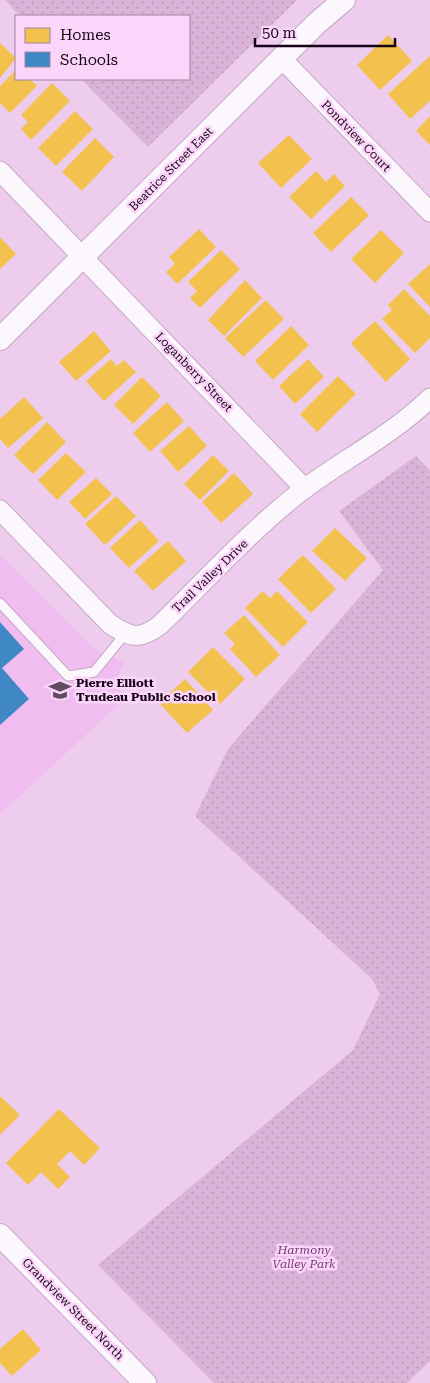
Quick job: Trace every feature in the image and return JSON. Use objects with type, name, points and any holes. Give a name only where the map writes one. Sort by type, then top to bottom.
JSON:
[{"type":"street","name":"Beatrice Street East","points":[[0,338],[344,0]]},
{"type":"street","name":"Pondview Court","points":[[282,59],[430,212]]},
{"type":"street","name":"Loganberry Street","points":[[0,171],[305,489]]},
{"type":"street","name":"Trail Valley Drive","points":[[125,634],[138,636],[155,628],[274,514],[305,489],[395,430],[430,398]]},
{"type":"street","points":[[1,512],[110,624],[125,634]]},
{"type":"street","name":"Grandview Street North","points":[[0,1235],[145,1383]]},
{"type":"lane","points":[[0,603],[68,676],[94,672],[125,634]]},
{"type":"shaded area","name":"Pierre Elliott Trudeau Public School","points":[[0,555],[98,652],[125,662],[114,684],[127,697],[0,814]]},
{"type":"green space","points":[[5,0],[297,0],[148,147],[82,80],[190,80],[190,15],[19,15]]},
{"type":"green space","name":"Harmony Valley Park","points":[[416,456],[430,471],[430,1361],[407,1383],[214,1383],[98,1265],[353,1050],[380,994],[372,979],[195,816],[228,749],[383,570],[339,511]]},
{"type":"building: Homes","points":[[388,35],[412,61],[380,90],[357,65]]},
{"type":"building: Homes","points":[[0,43],[15,59],[0,78]]},
{"type":"building: Homes","points":[[430,56],[430,101],[410,119],[388,94]]},
{"type":"building: Homes","points":[[15,71],[15,80],[31,80],[37,86],[10,113],[0,103],[0,86]]},
{"type":"building: Homes","points":[[52,83],[70,101],[31,140],[21,129],[28,122],[21,115]]},
{"type":"building: Homes","points":[[75,111],[93,129],[56,166],[38,148]]},
{"type":"building: Homes","points":[[430,116],[430,145],[416,131]]},
{"type":"building: Homes","points":[[289,135],[312,159],[281,188],[258,163]]},
{"type":"building: Homes","points":[[95,138],[114,157],[82,191],[62,172]]},
{"type":"building: Homes","points":[[316,171],[326,182],[334,174],[345,186],[311,219],[289,197]]},
{"type":"building: Homes","points":[[351,197],[369,215],[331,252],[313,233]]},
{"type":"building: Homes","points":[[199,229],[216,247],[177,284],[166,272],[175,264],[169,257]]},
{"type":"building: Homes","points":[[381,230],[404,253],[375,283],[351,259]]},
{"type":"building: Homes","points":[[0,237],[16,254],[0,269]]},
{"type":"building: Homes","points":[[221,250],[240,269],[200,308],[190,298],[197,291],[188,282]]},
{"type":"building: Homes","points":[[430,264],[430,307],[408,284]]},
{"type":"building: Homes","points":[[245,280],[262,298],[224,336],[208,320]]},
{"type":"building: Homes","points":[[404,289],[430,316],[430,338],[415,353],[382,319],[392,310],[388,305]]},
{"type":"building: Homes","points":[[266,300],[284,319],[243,357],[225,338]]},
{"type":"building: Homes","points":[[375,321],[410,359],[386,382],[351,343]]},
{"type":"building: Homes","points":[[291,326],[309,345],[273,380],[255,361]]},
{"type":"building: Homes","points":[[94,331],[111,351],[76,381],[59,362]]},
{"type":"building: Homes","points":[[111,359],[117,366],[124,360],[136,372],[104,401],[86,381]]},
{"type":"building: Homes","points":[[308,359],[324,377],[295,404],[279,386]]},
{"type":"building: Homes","points":[[338,376],[356,394],[317,432],[300,414]]},
{"type":"building: Homes","points":[[142,377],[161,396],[133,424],[114,405]]},
{"type":"building: Homes","points":[[24,397],[43,418],[8,448],[0,439],[0,419]]},
{"type":"building: Homes","points":[[167,402],[184,421],[150,452],[133,433]]},
{"type":"building: Homes","points":[[47,422],[66,442],[33,474],[14,455]]},
{"type":"building: Homes","points":[[189,426],[207,446],[178,472],[160,451]]},
{"type":"building: Homes","points":[[66,453],[86,472],[57,500],[38,480]]},
{"type":"building: Homes","points":[[213,455],[229,471],[200,500],[184,484]]},
{"type":"building: Homes","points":[[234,473],[253,494],[221,523],[202,502]]},
{"type":"building: Homes","points":[[96,478],[112,494],[85,519],[69,502]]},
{"type":"building: Homes","points":[[116,496],[136,516],[105,545],[85,524]]},
{"type":"building: Homes","points":[[140,520],[159,541],[129,568],[110,548]]},
{"type":"building: Homes","points":[[335,528],[367,558],[345,581],[312,551]]},
{"type":"building: Homes","points":[[168,541],[186,561],[153,591],[134,571]]},
{"type":"building: Homes","points":[[303,555],[336,589],[311,613],[278,579]]},
{"type":"building: Homes","points":[[263,591],[270,598],[277,591],[308,622],[283,647],[245,608]]},
{"type":"building: Homes","points":[[244,615],[280,655],[256,677],[230,649],[235,644],[224,633]]},
{"type":"building: Homes","points":[[213,647],[245,679],[220,704],[188,672]]},
{"type":"building: Homes","points":[[185,679],[213,710],[187,733],[159,703]]},
{"type":"building: Homes","points":[[0,1096],[20,1115],[0,1135]]},
{"type":"building: Homes","points":[[59,1109],[100,1148],[84,1165],[70,1151],[57,1164],[70,1177],[58,1189],[41,1172],[28,1185],[6,1163]]},
{"type":"building: Homes","points":[[23,1329],[41,1350],[12,1376],[0,1363],[0,1349]]},
{"type":"building: Schools","points":[[0,622],[24,649],[2,668],[29,699],[0,725]]},
{"type":"place","name":"Pierre Elliott Trudeau Public School","points":[[60,690]]}]
